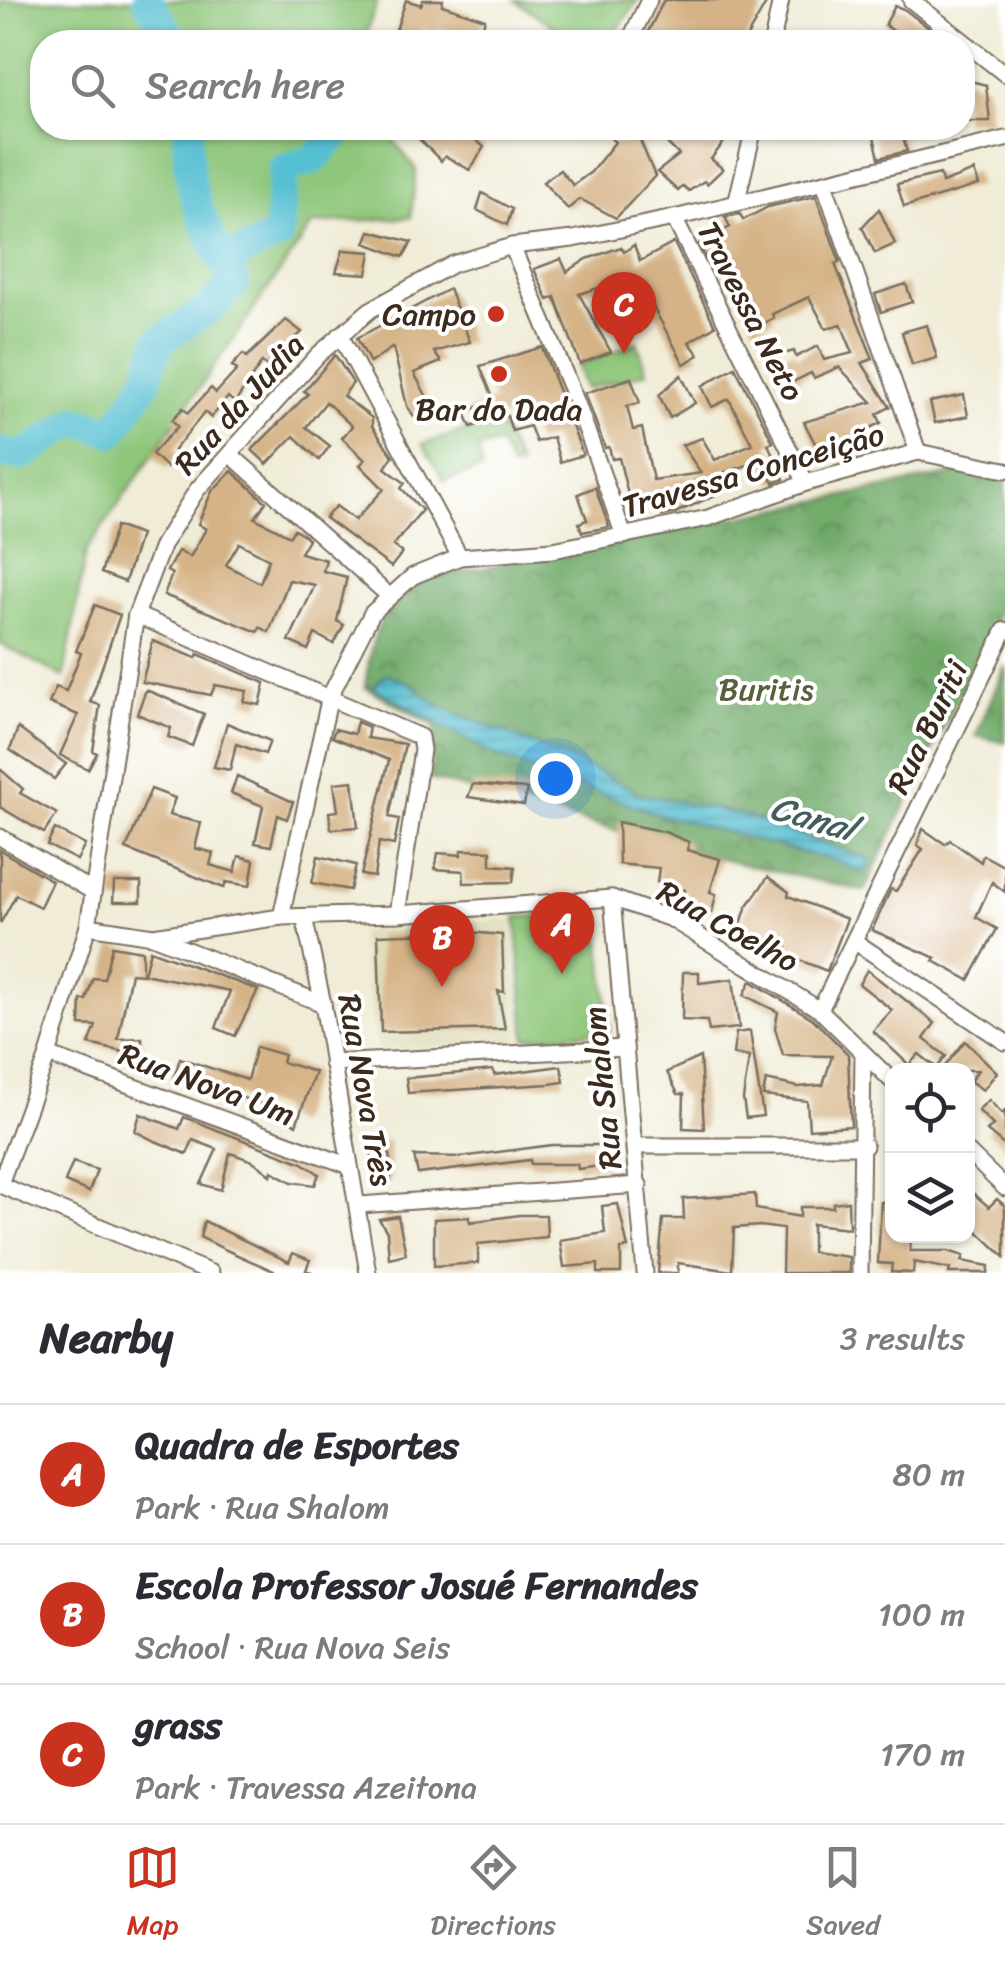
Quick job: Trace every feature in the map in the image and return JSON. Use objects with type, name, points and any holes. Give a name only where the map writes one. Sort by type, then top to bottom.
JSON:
[{"type":"street","points":[[635,30],[650,0]]},
{"type":"street","points":[[775,30],[781,0]]},
{"type":"street","points":[[911,0],[949,30]]},
{"type":"street","points":[[975,50],[1005,74]]},
{"type":"street","name":"Rua da Judia","points":[[0,1184],[48,1054],[88,926],[136,615],[176,518],[340,334],[408,286],[453,264],[512,246],[574,240],[1005,139]]},
{"type":"street","points":[[737,200],[751,140]]},
{"type":"street","points":[[824,183],[918,452]]},
{"type":"street","name":"Travessa Neto","points":[[674,218],[806,482]]},
{"type":"street","points":[[512,246],[577,403],[624,536]]},
{"type":"street","points":[[340,334],[460,557]]},
{"type":"street","name":"Travessa Conceição","points":[[282,917],[330,696],[356,640],[388,595],[413,576],[460,557],[554,550],[708,518],[806,482],[918,452],[965,458],[1005,470]]},
{"type":"street","points":[[230,454],[388,595]]},
{"type":"street","points":[[136,615],[420,737],[422,750],[398,914]]},
{"type":"street","name":"Rua Buriti","points":[[820,1010],[1005,630]]},
{"type":"street","points":[[0,836],[92,891]]},
{"type":"street","name":"Rua Coelho","points":[[88,926],[153,936],[282,917],[398,914],[612,898],[672,919],[820,1010],[885,1074]]},
{"type":"street","name":"Rua Shalom","points":[[612,898],[637,1146],[644,1273]]},
{"type":"street","name":"Rua Nova Três","points":[[304,917],[323,1004],[368,1273]]},
{"type":"street","points":[[153,936],[323,1004]]},
{"type":"street","points":[[854,941],[1005,1042]]},
{"type":"street","points":[[332,1063],[625,1048]]},
{"type":"street","points":[[860,1273],[865,1146],[863,1053]]},
{"type":"street","name":"Rua Nova Um","points":[[48,1054],[347,1165]]},
{"type":"street","points":[[637,1146],[865,1146]]},
{"type":"street","points":[[969,1153],[1005,1188]]},
{"type":"street","points":[[0,1184],[211,1273]]},
{"type":"street","points":[[359,1205],[639,1185]]},
{"type":"shaded area","points":[[511,919],[520,1042],[378,1051],[359,932]]},
{"type":"green space","points":[[0,0],[378,0],[367,30],[30,30],[30,140],[393,140],[416,169],[411,217],[313,224],[86,551],[64,677],[0,644]]},
{"type":"green space","points":[[638,0],[617,30],[558,30],[516,1]]},
{"type":"green space","points":[[637,342],[647,372],[585,389],[578,366]]},
{"type":"green space","points":[[498,421],[519,466],[511,468],[499,443],[478,449],[482,469],[444,481],[422,444]]},
{"type":"green space","name":"Buritis","points":[[978,469],[1005,481],[1005,600],[864,891],[720,859],[431,779],[435,726],[365,687],[380,623],[398,601],[428,579]]},
{"type":"green space","points":[[1005,666],[1005,743],[976,736]]},
{"type":"green space","points":[[598,912],[610,1031],[526,1038],[516,917]]},
{"type":"water","points":[[387,674],[409,683],[441,707],[582,764],[641,794],[742,815],[871,860],[864,874],[841,863],[654,813],[493,755],[373,687]]},
{"type":"building","points":[[406,0],[421,5],[423,0],[443,0],[442,5],[485,19],[482,30],[396,30]]},
{"type":"building","points":[[664,0],[768,0],[751,30],[649,30]]},
{"type":"building","points":[[895,6],[931,30],[892,30],[885,25]]},
{"type":"building","points":[[975,82],[986,85],[990,121],[975,121]]},
{"type":"building","points":[[420,140],[476,140],[484,147],[470,170],[445,156],[441,161]]},
{"type":"building","points":[[640,140],[655,176],[616,218],[580,199],[568,209],[543,182],[560,170],[573,185],[591,172],[615,142]]},
{"type":"building","points":[[664,140],[725,140],[711,159],[723,169],[707,184],[704,181],[689,191],[683,186],[678,191],[657,172],[679,155]]},
{"type":"building","points":[[875,140],[904,140],[907,151],[879,158]]},
{"type":"building","points":[[974,171],[979,185],[904,207],[897,184],[940,174],[942,183]]},
{"type":"building","points":[[482,193],[512,209],[507,225],[477,210]]},
{"type":"building","points":[[816,196],[840,262],[835,264],[873,359],[862,363],[890,407],[877,414],[881,423],[866,430],[869,439],[821,455],[804,422],[872,402],[839,367],[814,378],[811,373],[785,386],[772,357],[794,351],[796,357],[818,346],[824,360],[853,353],[841,324],[826,329],[809,297],[772,314],[774,318],[755,328],[721,264],[710,266],[699,244],[730,227],[725,217],[740,214],[743,220],[768,207]]},
{"type":"building","points":[[879,209],[895,244],[875,253],[862,227]]},
{"type":"building","points":[[370,231],[412,242],[403,257],[365,243]]},
{"type":"building","points":[[674,243],[715,326],[689,342],[699,355],[684,364],[641,285],[616,296],[611,284],[579,294],[611,352],[580,364],[555,297],[548,300],[534,269],[561,259],[567,272],[587,259],[621,247],[624,252],[634,245],[640,261]]},
{"type":"building","points":[[343,250],[371,252],[367,274],[336,272]]},
{"type":"building","points":[[906,284],[912,302],[881,312],[875,294]]},
{"type":"building","points":[[449,289],[470,342],[434,352],[441,362],[414,373],[435,412],[415,418],[407,406],[393,347],[370,363],[357,338]]},
{"type":"building","points":[[286,320],[302,332],[266,366],[262,362],[235,403],[228,397],[211,418],[205,412],[174,450],[179,454],[167,468],[152,454],[178,426],[172,420],[183,408],[188,413],[211,388],[216,393],[237,370],[232,366],[243,354],[247,357]]},
{"type":"building","points":[[927,325],[937,358],[912,365],[902,332]]},
{"type":"building","points":[[542,347],[583,455],[560,462],[553,437],[536,442],[530,426],[512,431],[507,416],[471,427],[465,413],[494,400],[480,366]]},
{"type":"building","points":[[335,355],[353,383],[343,396],[372,418],[372,426],[393,456],[385,468],[405,483],[401,488],[422,510],[393,546],[402,553],[391,567],[325,518],[336,506],[355,520],[384,489],[360,465],[365,460],[342,438],[352,426],[326,402],[306,427],[330,446],[319,460],[294,436],[267,464],[252,450],[308,394],[304,391]]},
{"type":"building","points":[[735,367],[773,442],[768,444],[784,479],[774,483],[761,461],[725,472],[731,488],[675,513],[662,516],[658,501],[631,507],[619,458],[612,459],[609,447],[605,448],[585,393],[631,378],[640,403],[627,406],[633,430],[642,428],[653,480],[701,473],[682,445],[702,438],[715,460],[752,444],[729,399],[712,407],[702,386]]},
{"type":"building","points":[[681,375],[695,403],[670,418],[659,395]]},
{"type":"building","points":[[964,395],[968,416],[935,423],[930,402]]},
{"type":"building","points":[[232,471],[266,502],[255,518],[290,536],[294,529],[303,534],[308,539],[300,553],[326,560],[323,571],[347,577],[337,621],[344,625],[334,644],[315,634],[308,650],[289,641],[315,585],[289,580],[269,632],[260,627],[258,632],[164,595],[172,574],[167,571],[178,551],[190,557],[206,529],[198,524],[212,491]],"holes":[[[239,543],[269,559],[260,583],[226,565]]]},
{"type":"building","points":[[595,487],[609,527],[582,532],[579,523],[587,520],[578,494]]},
{"type":"building","points":[[116,526],[140,535],[125,582],[101,573]]},
{"type":"building","points":[[95,605],[120,615],[90,702],[100,705],[93,751],[97,753],[88,769],[60,755],[78,715],[49,703],[56,687],[66,691],[81,653],[76,651]]},
{"type":"building","points":[[153,641],[196,658],[198,654],[265,683],[260,705],[244,702],[247,691],[215,685],[211,695],[142,682]]},
{"type":"building","points":[[146,690],[204,714],[192,746],[168,737],[171,728],[137,714]]},
{"type":"building","points":[[357,722],[369,727],[367,738],[405,744],[389,817],[399,819],[394,845],[379,842],[374,877],[361,875],[389,760],[332,737],[335,729],[354,734]]},
{"type":"building","points":[[227,723],[270,741],[265,754],[236,744],[230,770],[214,767]]},
{"type":"building","points":[[18,728],[66,764],[54,779],[10,750]]},
{"type":"building","points":[[0,769],[23,789],[20,793],[57,814],[44,833],[0,807]]},
{"type":"building","points":[[237,776],[293,802],[287,819],[278,815],[271,846],[255,843],[263,806],[231,793]]},
{"type":"building","points":[[353,781],[358,827],[331,829],[329,812],[338,811],[334,783]]},
{"type":"building","points":[[473,784],[527,789],[524,805],[468,797]]},
{"type":"building","points":[[151,789],[175,798],[169,815],[201,823],[195,848],[213,853],[210,865],[235,872],[239,856],[254,860],[250,886],[226,882],[224,888],[126,849]]},
{"type":"building","points":[[618,822],[665,832],[689,842],[687,850],[720,859],[710,892],[716,894],[712,913],[684,905],[685,890],[657,882],[659,868],[619,864]]},
{"type":"building","points":[[55,829],[85,845],[77,860],[47,845]]},
{"type":"building","points":[[923,829],[945,844],[950,840],[981,862],[983,855],[1005,867],[1005,892],[992,882],[976,917],[997,929],[969,980],[934,961],[936,958],[872,930],[891,889],[896,891],[923,849],[917,845]]},
{"type":"building","points":[[0,850],[52,881],[40,907],[16,895],[0,924]]},
{"type":"building","points":[[461,850],[491,851],[491,865],[515,867],[513,882],[464,883],[463,871],[435,869],[438,853],[461,855]]},
{"type":"building","points":[[318,856],[356,865],[350,890],[312,883]]},
{"type":"building","points":[[768,877],[789,892],[788,896],[847,919],[827,971],[784,954],[787,945],[739,930],[746,908]]},
{"type":"building","points":[[114,882],[141,882],[141,902],[113,902]]},
{"type":"building","points":[[378,935],[502,935],[504,992],[498,991],[505,1029],[381,1032]]},
{"type":"building","points":[[112,946],[142,951],[142,974],[131,973],[118,1039],[142,1038],[142,1057],[124,1058],[124,1052],[89,1044],[96,1026],[80,1025],[81,1000],[86,1000],[93,978],[104,979]]},
{"type":"building","points":[[150,950],[258,990],[235,1036],[216,1028],[230,991],[144,974]]},
{"type":"building","points":[[867,970],[935,1023],[924,1039],[946,1056],[941,1063],[931,1063],[919,1054],[907,1063],[873,1031],[892,1010],[859,984]]},
{"type":"building","points":[[683,972],[699,972],[699,983],[733,979],[739,1028],[709,1031],[707,1021],[682,1020]]},
{"type":"building","points":[[751,981],[813,1019],[848,1054],[851,1126],[809,1129],[807,1101],[763,1096],[766,1080],[798,1087],[823,1085],[832,1056],[783,1055],[775,1028],[778,1012],[744,995]]},
{"type":"building","points":[[750,1031],[763,1116],[746,1118],[743,1099],[749,1057],[733,1054],[736,1033]]},
{"type":"building","points":[[965,1041],[997,1072],[983,1090],[975,1084],[975,1063],[948,1063]]},
{"type":"building","points":[[256,1047],[284,1055],[282,1062],[315,1072],[296,1125],[279,1113],[281,1109],[174,1078],[180,1058],[247,1080]]},
{"type":"building","points":[[700,1057],[704,1129],[683,1128],[684,1094],[678,1094],[667,1072]]},
{"type":"building","points":[[561,1066],[564,1082],[549,1084],[408,1093],[406,1078],[493,1070],[494,1075]]},
{"type":"building","points":[[989,1100],[1002,1114],[1005,1111],[1005,1146],[987,1131],[993,1125],[978,1110]]},
{"type":"building","points":[[140,1114],[179,1129],[184,1117],[303,1163],[319,1174],[315,1185],[292,1182],[272,1171],[271,1175],[253,1161],[230,1153],[221,1190],[201,1184],[217,1149],[193,1140],[187,1154],[153,1140],[135,1131]]},
{"type":"building","points":[[389,1140],[391,1181],[375,1183],[371,1146]]},
{"type":"building","points":[[552,1145],[605,1145],[608,1165],[578,1169],[577,1164],[531,1164],[530,1160],[418,1174],[414,1156],[461,1157]]},
{"type":"building","points":[[73,1162],[97,1170],[89,1192],[65,1182]]},
{"type":"building","points":[[755,1194],[756,1209],[800,1217],[800,1207],[833,1207],[833,1203],[848,1201],[849,1228],[812,1224],[812,1252],[849,1257],[849,1273],[782,1273],[783,1229],[760,1226],[734,1228],[732,1271],[678,1263],[678,1273],[658,1273],[663,1219],[684,1219],[683,1199]]},
{"type":"building","points":[[975,1195],[989,1207],[997,1199],[1005,1206],[1005,1257],[975,1229]]},
{"type":"building","points":[[881,1202],[885,1202],[885,1243],[911,1243],[910,1251],[948,1251],[964,1256],[962,1261],[989,1266],[988,1273],[949,1273],[950,1269],[914,1262],[913,1273],[891,1272],[892,1264],[878,1263]]},
{"type":"building","points":[[618,1204],[628,1248],[621,1249],[621,1273],[598,1273],[598,1264],[564,1267],[560,1240],[605,1233],[602,1206]]},
{"type":"building","points":[[546,1215],[547,1237],[478,1244],[478,1263],[434,1266],[434,1219],[469,1217],[470,1222]]},
{"type":"building","points":[[398,1216],[406,1254],[389,1258],[387,1232],[379,1219]]},
{"type":"building","points":[[204,1221],[289,1262],[293,1253],[310,1260],[306,1270],[314,1273],[278,1273],[224,1249],[200,1237]]},
{"type":"waterway","points":[[147,0],[167,30]]},
{"type":"waterway","points":[[0,453],[22,456],[77,420],[113,432],[145,384],[160,340],[208,310],[235,283],[198,208],[189,171],[188,140]]},
{"type":"waterway","points":[[223,261],[278,236],[283,169],[314,159],[331,140]]},
{"type":"place","name":"Campo","points":[[496,314]]},
{"type":"place","name":"grass","points":[[624,354]]},
{"type":"place","name":"Bar do Dada","points":[[499,374]]},
{"type":"place","name":"Quadra de Esportes","points":[[562,974]]},
{"type":"place","name":"Escola Professor Josué Fernandes","points":[[442,987]]},
{"type":"water label","name":"Canal","points":[[813,818]]}]
